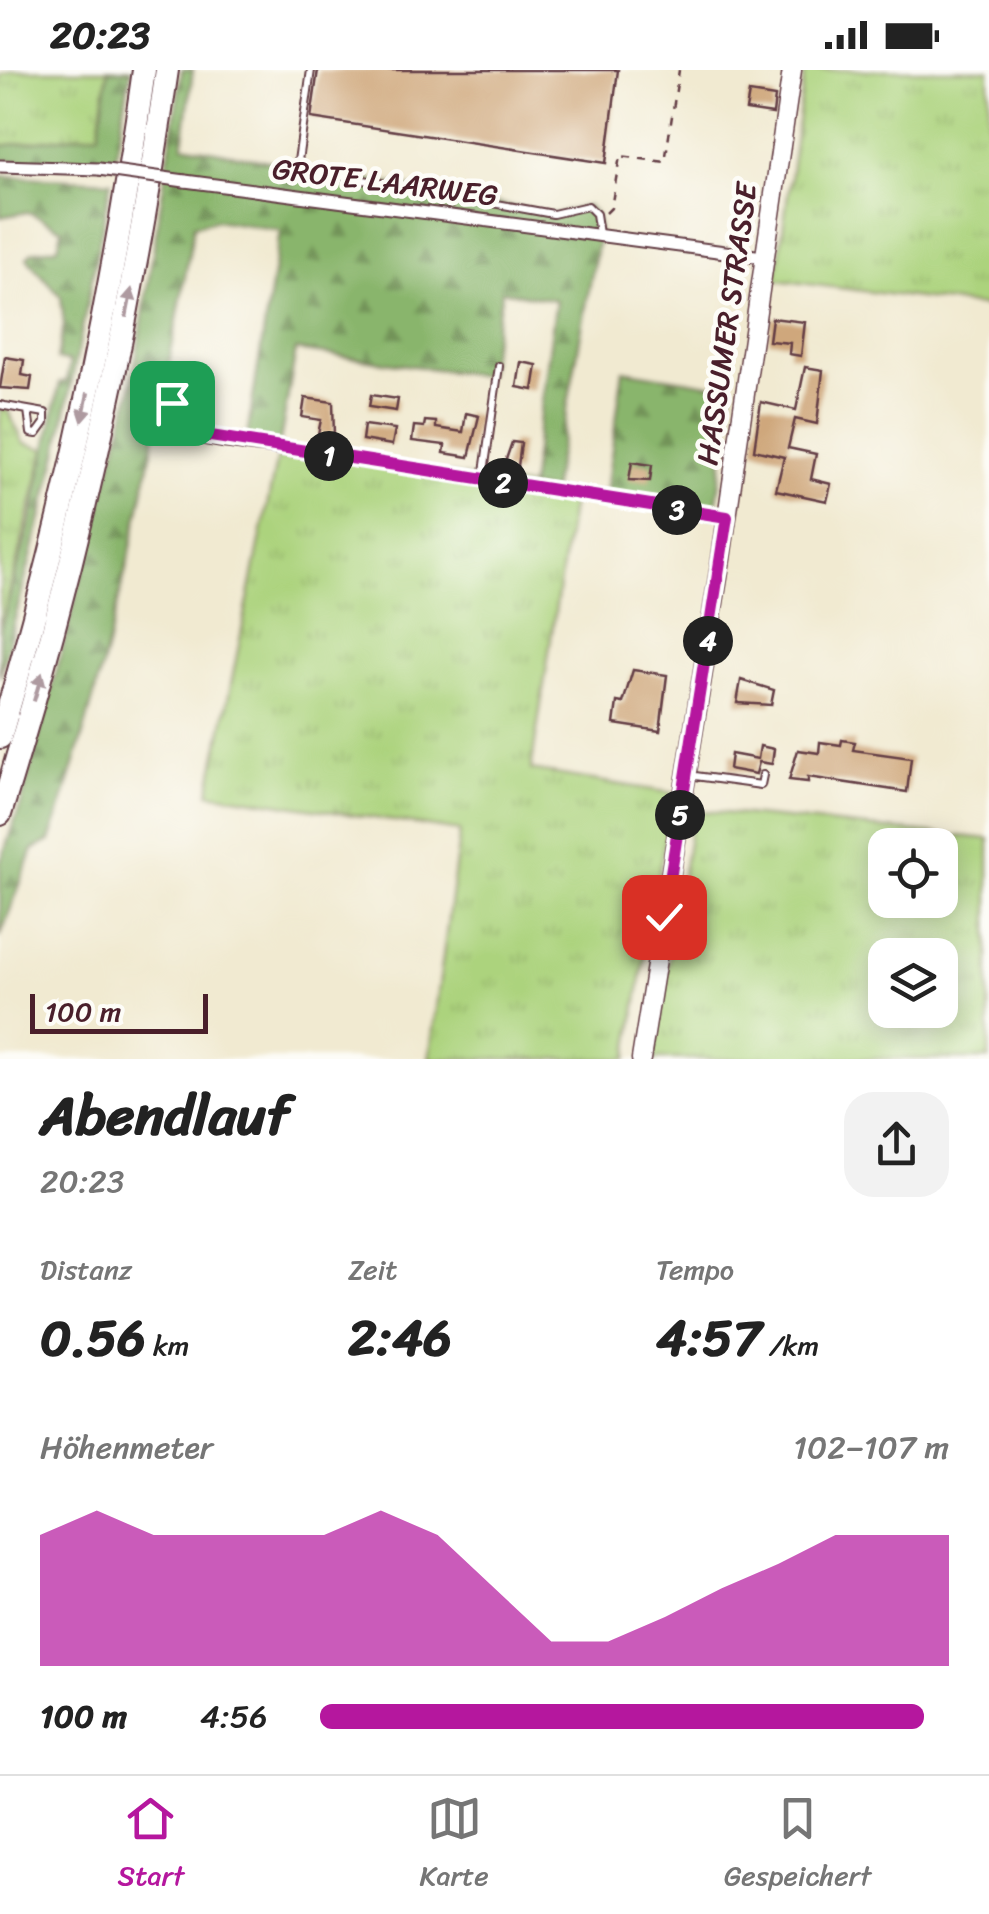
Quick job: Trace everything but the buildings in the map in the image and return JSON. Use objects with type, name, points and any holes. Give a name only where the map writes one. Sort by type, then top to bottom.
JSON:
[{"type":"highway","points":[[0,737],[44,580],[84,410],[144,70]]},
{"type":"highway","points":[[0,814],[50,648],[102,434],[144,220],[167,70]]},
{"type":"street","name":"HASSUMER STRASSE","points":[[641,1059],[727,517],[792,70]]},
{"type":"street","name":"GROTE LAARWEG","points":[[0,166],[99,170],[598,229],[763,257]]},
{"type":"street","points":[[198,434],[727,517]]},
{"type":"lane","points":[[311,70],[297,168],[553,214],[588,206],[598,229]]},
{"type":"lane","points":[[482,480],[488,451],[485,437],[498,366]]},
{"type":"lane","points":[[0,405],[28,410]]},
{"type":"lane","points":[[687,775],[760,785],[763,776]]},
{"type":"path","points":[[598,229],[612,208],[620,156],[665,162],[679,70]]},
{"type":"green space","points":[[14,70],[108,70],[99,133],[0,146],[0,75]]},
{"type":"green space","points":[[108,70],[131,70],[114,165],[0,160],[0,146],[99,133]]},
{"type":"green space","points":[[182,70],[193,70],[183,145],[553,214],[588,206],[596,214],[599,235],[552,491],[530,487],[556,300],[502,291],[487,376],[296,350],[279,447],[246,442],[280,230],[216,220],[194,225],[150,458],[96,690],[50,841],[33,850],[0,937],[0,863],[21,804],[131,391]]},
{"type":"green space","points":[[805,70],[989,70],[989,307],[776,280]]},
{"type":"green space","points":[[0,176],[111,181],[58,453],[0,677],[0,630],[31,519],[60,382],[66,382],[70,362],[57,359],[64,325],[61,297],[27,258],[32,252],[58,247],[62,229],[28,212],[0,217]]},
{"type":"green space","points":[[623,370],[733,388],[715,515],[605,499]]},
{"type":"green space","points":[[0,408],[7,409],[24,443],[45,449],[0,630]]},
{"type":"green space","points":[[279,447],[573,494],[531,770],[673,793],[627,1059],[429,1059],[460,831],[209,793]]},
{"type":"green space","points":[[693,810],[877,828],[868,828],[868,918],[958,918],[958,836],[989,839],[989,1059],[653,1059]]},
{"type":"route","points":[[172,403],[184,406],[198,434],[727,517],[664,917]]}]
